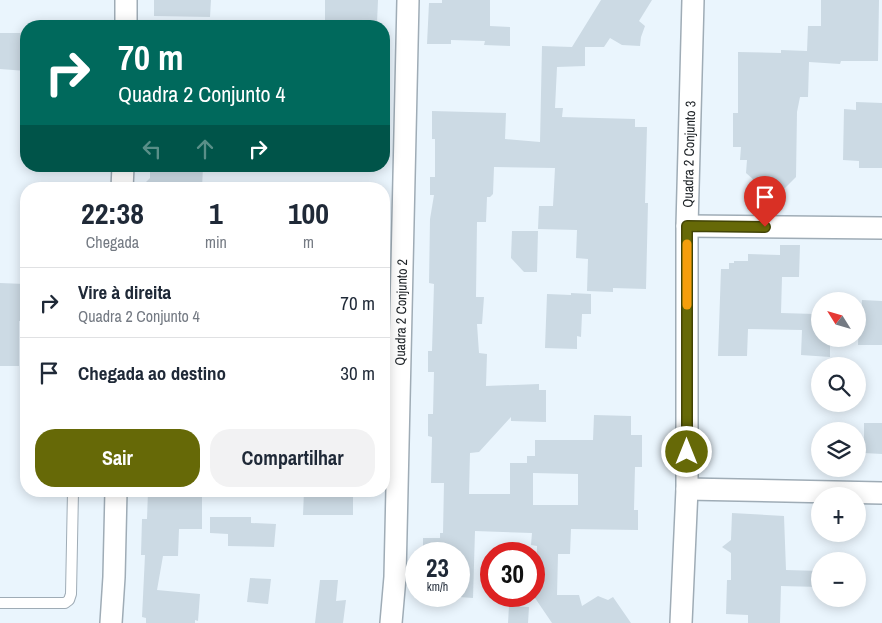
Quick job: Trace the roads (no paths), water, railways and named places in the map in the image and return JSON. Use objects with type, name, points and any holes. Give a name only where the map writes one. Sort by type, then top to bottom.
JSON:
[{"type":"street","points":[[126,0],[126,20]]},
{"type":"street","name":"Quadra 2 Conjunto 2","points":[[391,623],[395,577],[408,0]]},
{"type":"street","name":"Quadra 2 Conjunto 3","points":[[681,623],[687,489],[687,226],[693,0]]},
{"type":"street","points":[[687,226],[882,228]]},
{"type":"street","points":[[687,489],[882,493]]},
{"type":"street","points":[[112,623],[116,497]]},
{"type":"lane","points":[[0,603],[65,603],[69,600],[71,594],[74,497]]}]
